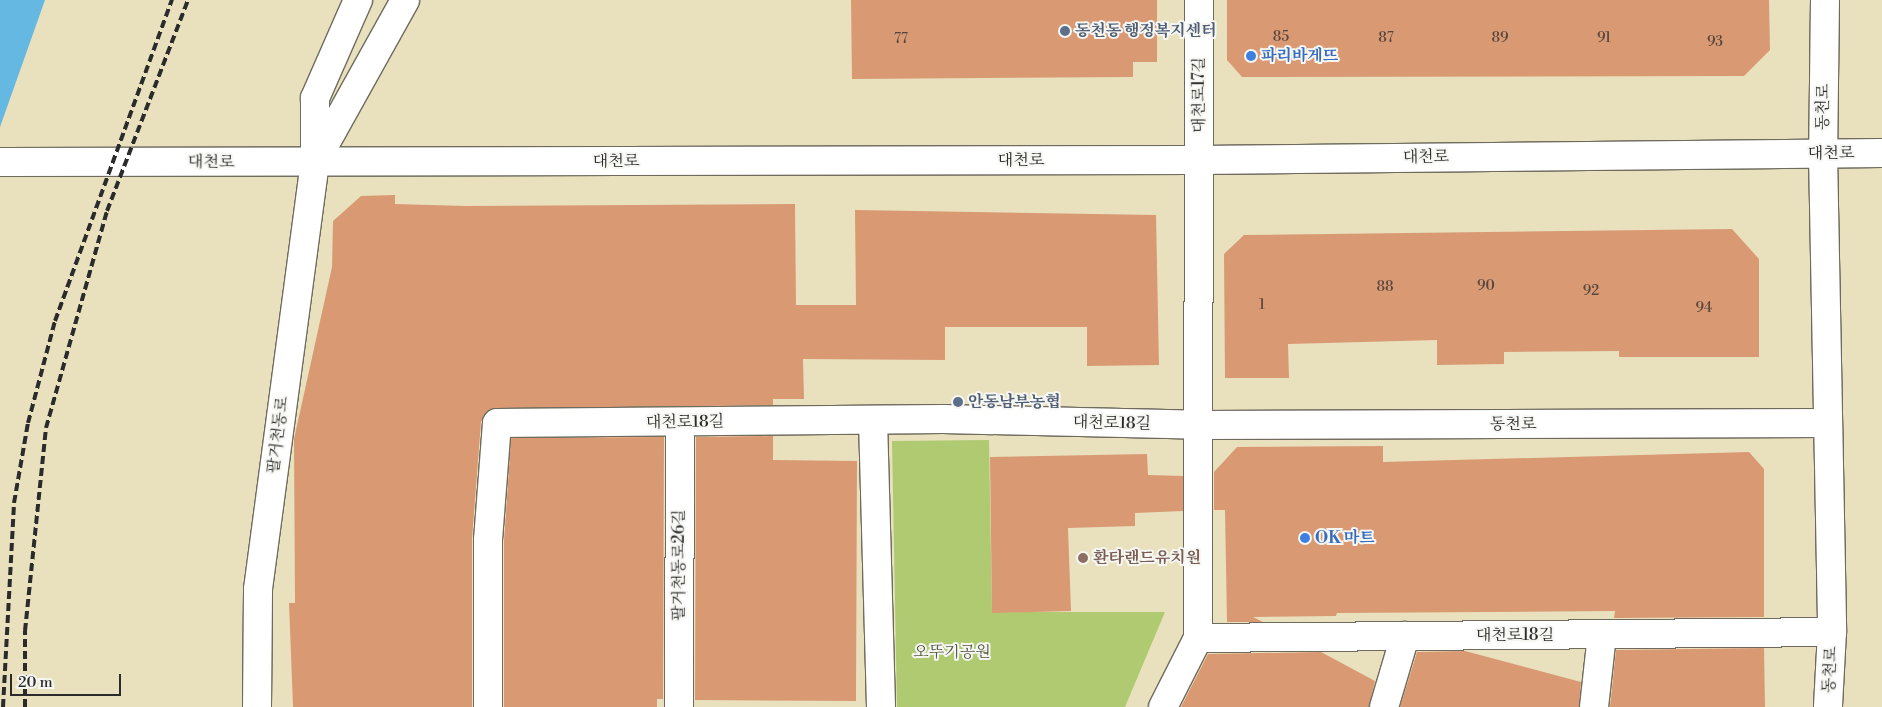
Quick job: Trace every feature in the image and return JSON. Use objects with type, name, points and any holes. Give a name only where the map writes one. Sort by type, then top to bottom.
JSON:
[{"type":"street","name":"팔거천동로","points":[[257,707],[258,589],[315,163],[315,98],[358,0]]},
{"type":"street","name":"팔거천동로","points":[[315,163],[405,0]]},
{"type":"street","name":"대천로17길","points":[[1199,0],[1199,160]]},
{"type":"street","name":"동천로","points":[[1825,0],[1823,153],[1826,423],[1832,632],[1828,707]]},
{"type":"street","name":"대천로","points":[[0,162],[315,163],[1199,160],[1882,153]]},
{"type":"street","points":[[1163,707],[1198,638],[1200,425],[1199,160]]},
{"type":"street","points":[[873,420],[881,707]]},
{"type":"street","name":"대천로18길","points":[[488,707],[488,540],[497,423],[873,420],[1200,425]]},
{"type":"street","name":"팔거천동로26길","points":[[679,707],[680,423]]},
{"type":"street","name":"동천로","points":[[1200,425],[1826,423]]},
{"type":"street","name":"대천로18길","points":[[1198,638],[1832,632]]},
{"type":"street","points":[[1594,707],[1602,635]]},
{"type":"street","points":[[1384,707],[1405,636]]},
{"type":"green space","name":"오뚜기공원","points":[[989,440],[992,612],[1165,612],[1125,707],[897,707],[892,441]]},
{"type":"water","points":[[0,0],[45,0],[0,127]]},
{"type":"building","points":[[851,0],[1157,0],[1157,62],[1133,62],[1133,77],[852,79]]},
{"type":"building","points":[[1227,0],[1769,0],[1770,50],[1744,76],[1242,77],[1227,60]]},
{"type":"building","points":[[395,195],[395,204],[466,206],[795,204],[796,305],[856,305],[855,210],[1156,215],[1159,365],[1087,366],[1087,327],[945,327],[945,360],[803,359],[804,399],[773,399],[773,405],[490,409],[481,422],[472,539],[472,707],[293,707],[289,603],[295,603],[294,439],[332,267],[333,221],[361,196]]},
{"type":"building","points":[[1732,229],[1759,259],[1759,357],[1619,357],[1619,351],[1504,352],[1504,364],[1437,365],[1437,340],[1288,344],[1289,378],[1225,378],[1224,254],[1244,235]]},
{"type":"building","points":[[773,436],[773,460],[857,461],[856,701],[695,700],[696,437]]},
{"type":"building","points":[[664,437],[663,699],[657,699],[657,707],[504,707],[504,541],[511,438]]},
{"type":"building","points":[[1383,446],[1383,462],[1749,452],[1764,469],[1764,617],[1614,618],[1615,611],[1337,613],[1336,616],[1253,617],[1263,622],[1227,622],[1225,510],[1214,510],[1214,472],[1237,447]]},
{"type":"building","points":[[1147,454],[1148,475],[1183,476],[1183,511],[1135,513],[1135,526],[1068,528],[1071,611],[992,613],[990,457]]},
{"type":"building","points":[[1764,648],[1765,707],[1610,707],[1616,650]]},
{"type":"building","points":[[1465,651],[1581,682],[1579,707],[1400,707],[1417,652]]},
{"type":"building","points":[[1321,652],[1375,681],[1369,707],[1181,707],[1208,654]]},
{"type":"railway","points":[[3,707],[14,503],[28,423],[55,321],[172,0]]},
{"type":"railway","points":[[25,707],[25,631],[46,428],[107,211],[188,0]]},
{"type":"place","name":"동천동 행정복지센터","points":[[1065,31]]},
{"type":"place","name":"파리바게뜨","points":[[1251,56]]},
{"type":"place","name":"안동남부농협","points":[[958,402]]},
{"type":"place","name":"OK 마트","points":[[1305,538]]},
{"type":"place","name":"환타랜드유치원","points":[[1083,558]]}]
